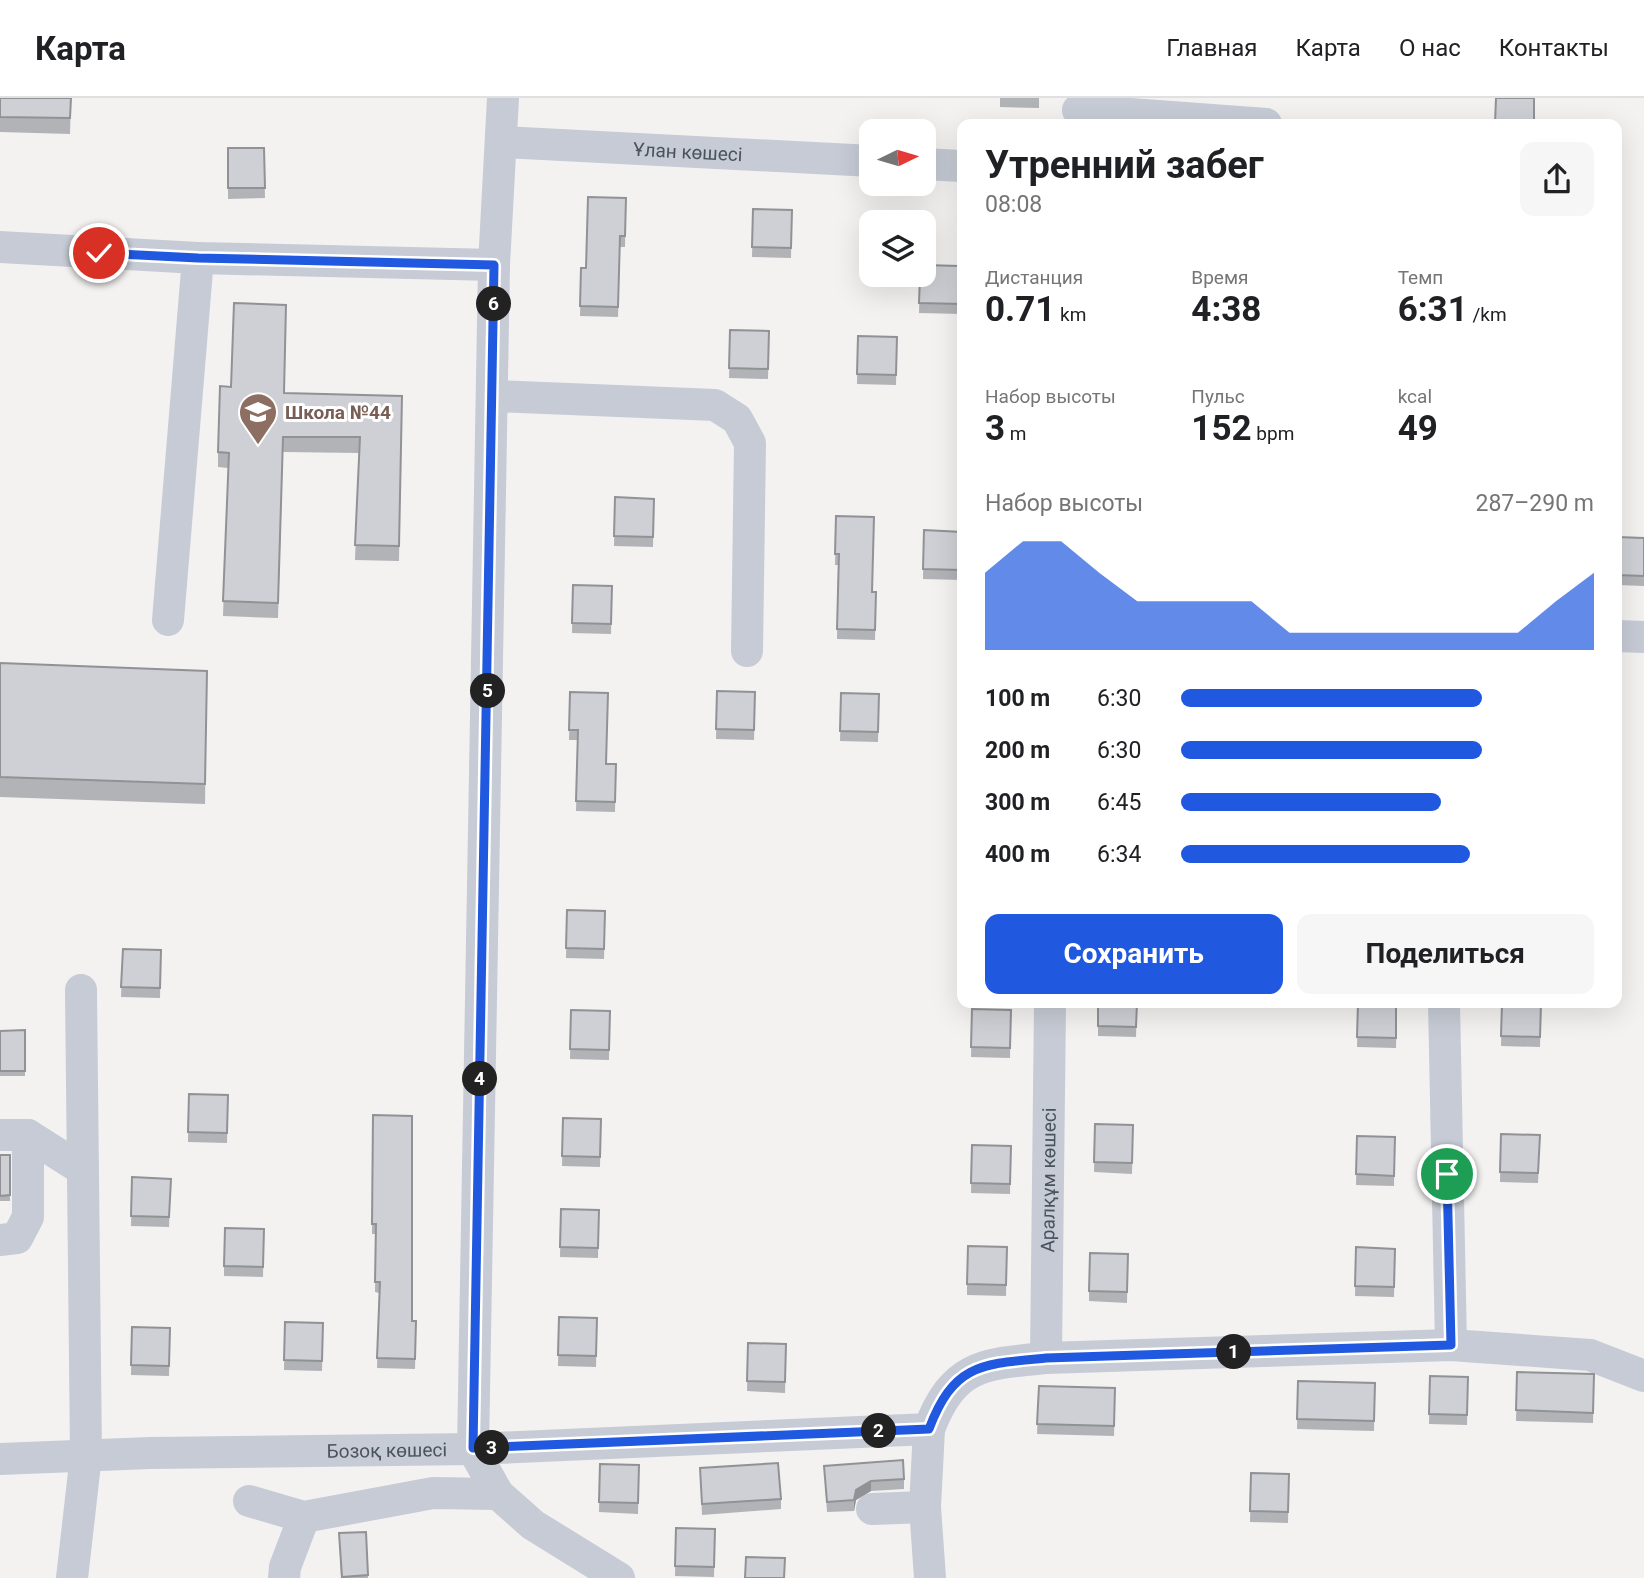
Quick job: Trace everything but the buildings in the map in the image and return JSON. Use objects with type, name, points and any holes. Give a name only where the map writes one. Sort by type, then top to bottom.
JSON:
[{"type":"street","points":[[503,98],[494,265],[494,396],[473,1448],[498,1494],[533,1525],[619,1578]]},
{"type":"street","points":[[1078,111],[1194,119]]},
{"type":"street","name":"Ұлан көшесі","points":[[502,142],[859,160]]},
{"type":"street","points":[[936,165],[957,166]]},
{"type":"street","points":[[0,247],[198,258],[494,265]]},
{"type":"street","points":[[168,620],[198,258]]},
{"type":"street","points":[[494,396],[715,405],[737,419],[750,443],[747,651]]},
{"type":"street","points":[[1622,636],[1644,638]]},
{"type":"street","points":[[72,1578],[86,1455],[80,1168],[81,990]]},
{"type":"street","name":"Аралқұм көшесі","points":[[1046,1358],[1050,1008]]},
{"type":"street","points":[[1444,1008],[1451,1345]]},
{"type":"street","points":[[14,1135],[80,1168]]},
{"type":"street","points":[[0,1240],[17,1238],[28,1217],[14,1135]]},
{"type":"street","points":[[930,1578],[925,1507],[929,1429],[936,1411],[954,1383],[985,1364],[1046,1358],[1451,1345],[1590,1355],[1644,1376]]},
{"type":"street","name":"Бозоқ көшесі","points":[[0,1459],[473,1448],[929,1429]]},
{"type":"street","points":[[249,1501],[304,1517],[433,1493],[498,1494]]},
{"type":"street","points":[[872,1509],[925,1507]]},
{"type":"street","points":[[284,1578],[285,1567],[304,1517]]},
{"type":"place","name":"Школа №44","points":[[258,446]]},
{"type":"route","points":[[99,253],[494,265],[494,396],[473,1448],[929,1429],[936,1411],[954,1383],[985,1364],[1046,1358],[1451,1345],[1447,1174]]}]
